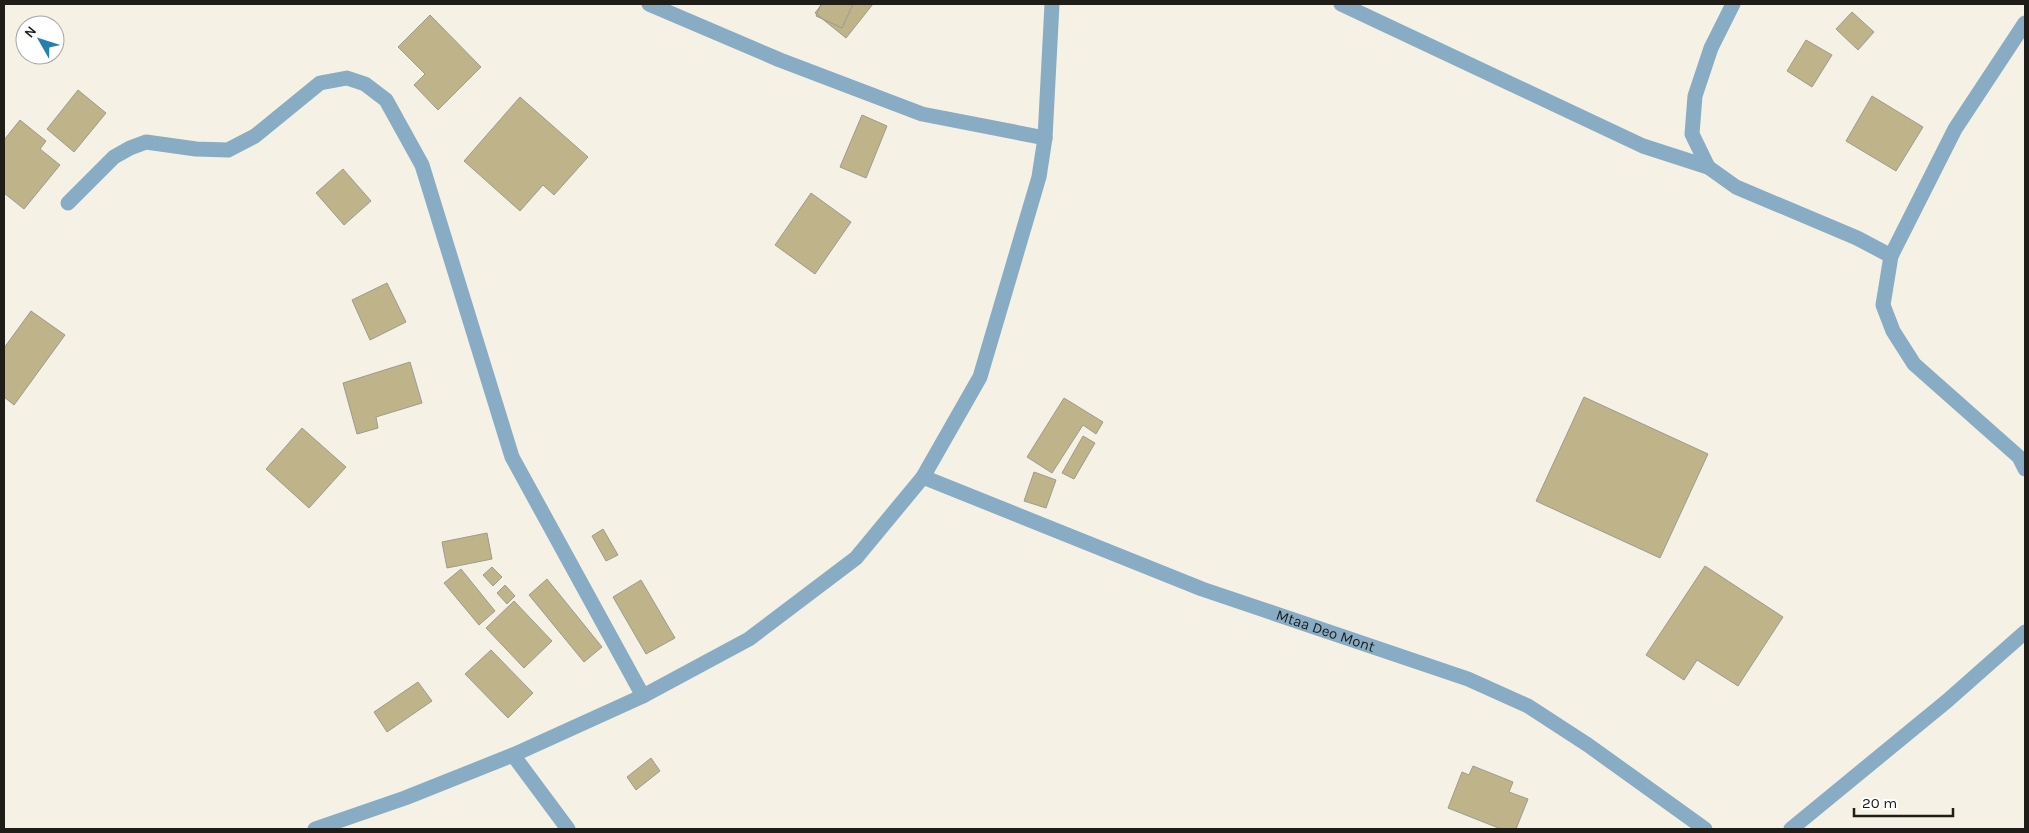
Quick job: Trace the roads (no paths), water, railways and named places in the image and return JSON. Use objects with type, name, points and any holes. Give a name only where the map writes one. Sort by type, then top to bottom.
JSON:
[{"type":"street","points":[[649,4],[780,60],[922,114],[1045,138]]},
{"type":"street","points":[[315,829],[405,798],[513,755],[643,696],[749,639],[856,558],[923,477],[980,377],[1039,177],[1045,138],[1052,4]]},
{"type":"street","points":[[1341,4],[1643,146],[1708,167],[1736,187],[1857,238],[1891,256]]},
{"type":"street","points":[[1708,167],[1692,134],[1695,96],[1711,48],[1733,4]]},
{"type":"street","points":[[2025,23],[1955,129],[1891,256],[1883,305],[1893,331],[1914,364],[2019,457],[2025,468]]},
{"type":"street","points":[[68,203],[114,158],[130,148],[146,142],[196,149],[228,150],[255,136],[320,83],[347,78],[365,84],[386,100],[422,165],[512,456],[643,696]]},
{"type":"street","name":"Mtaa Deo Mont","points":[[923,477],[1202,589],[1468,679],[1511,698],[1528,706],[1588,745],[1705,829]]},
{"type":"street","points":[[1791,829],[1947,702],[2025,632]]},
{"type":"street","points":[[513,755],[568,829]]}]
